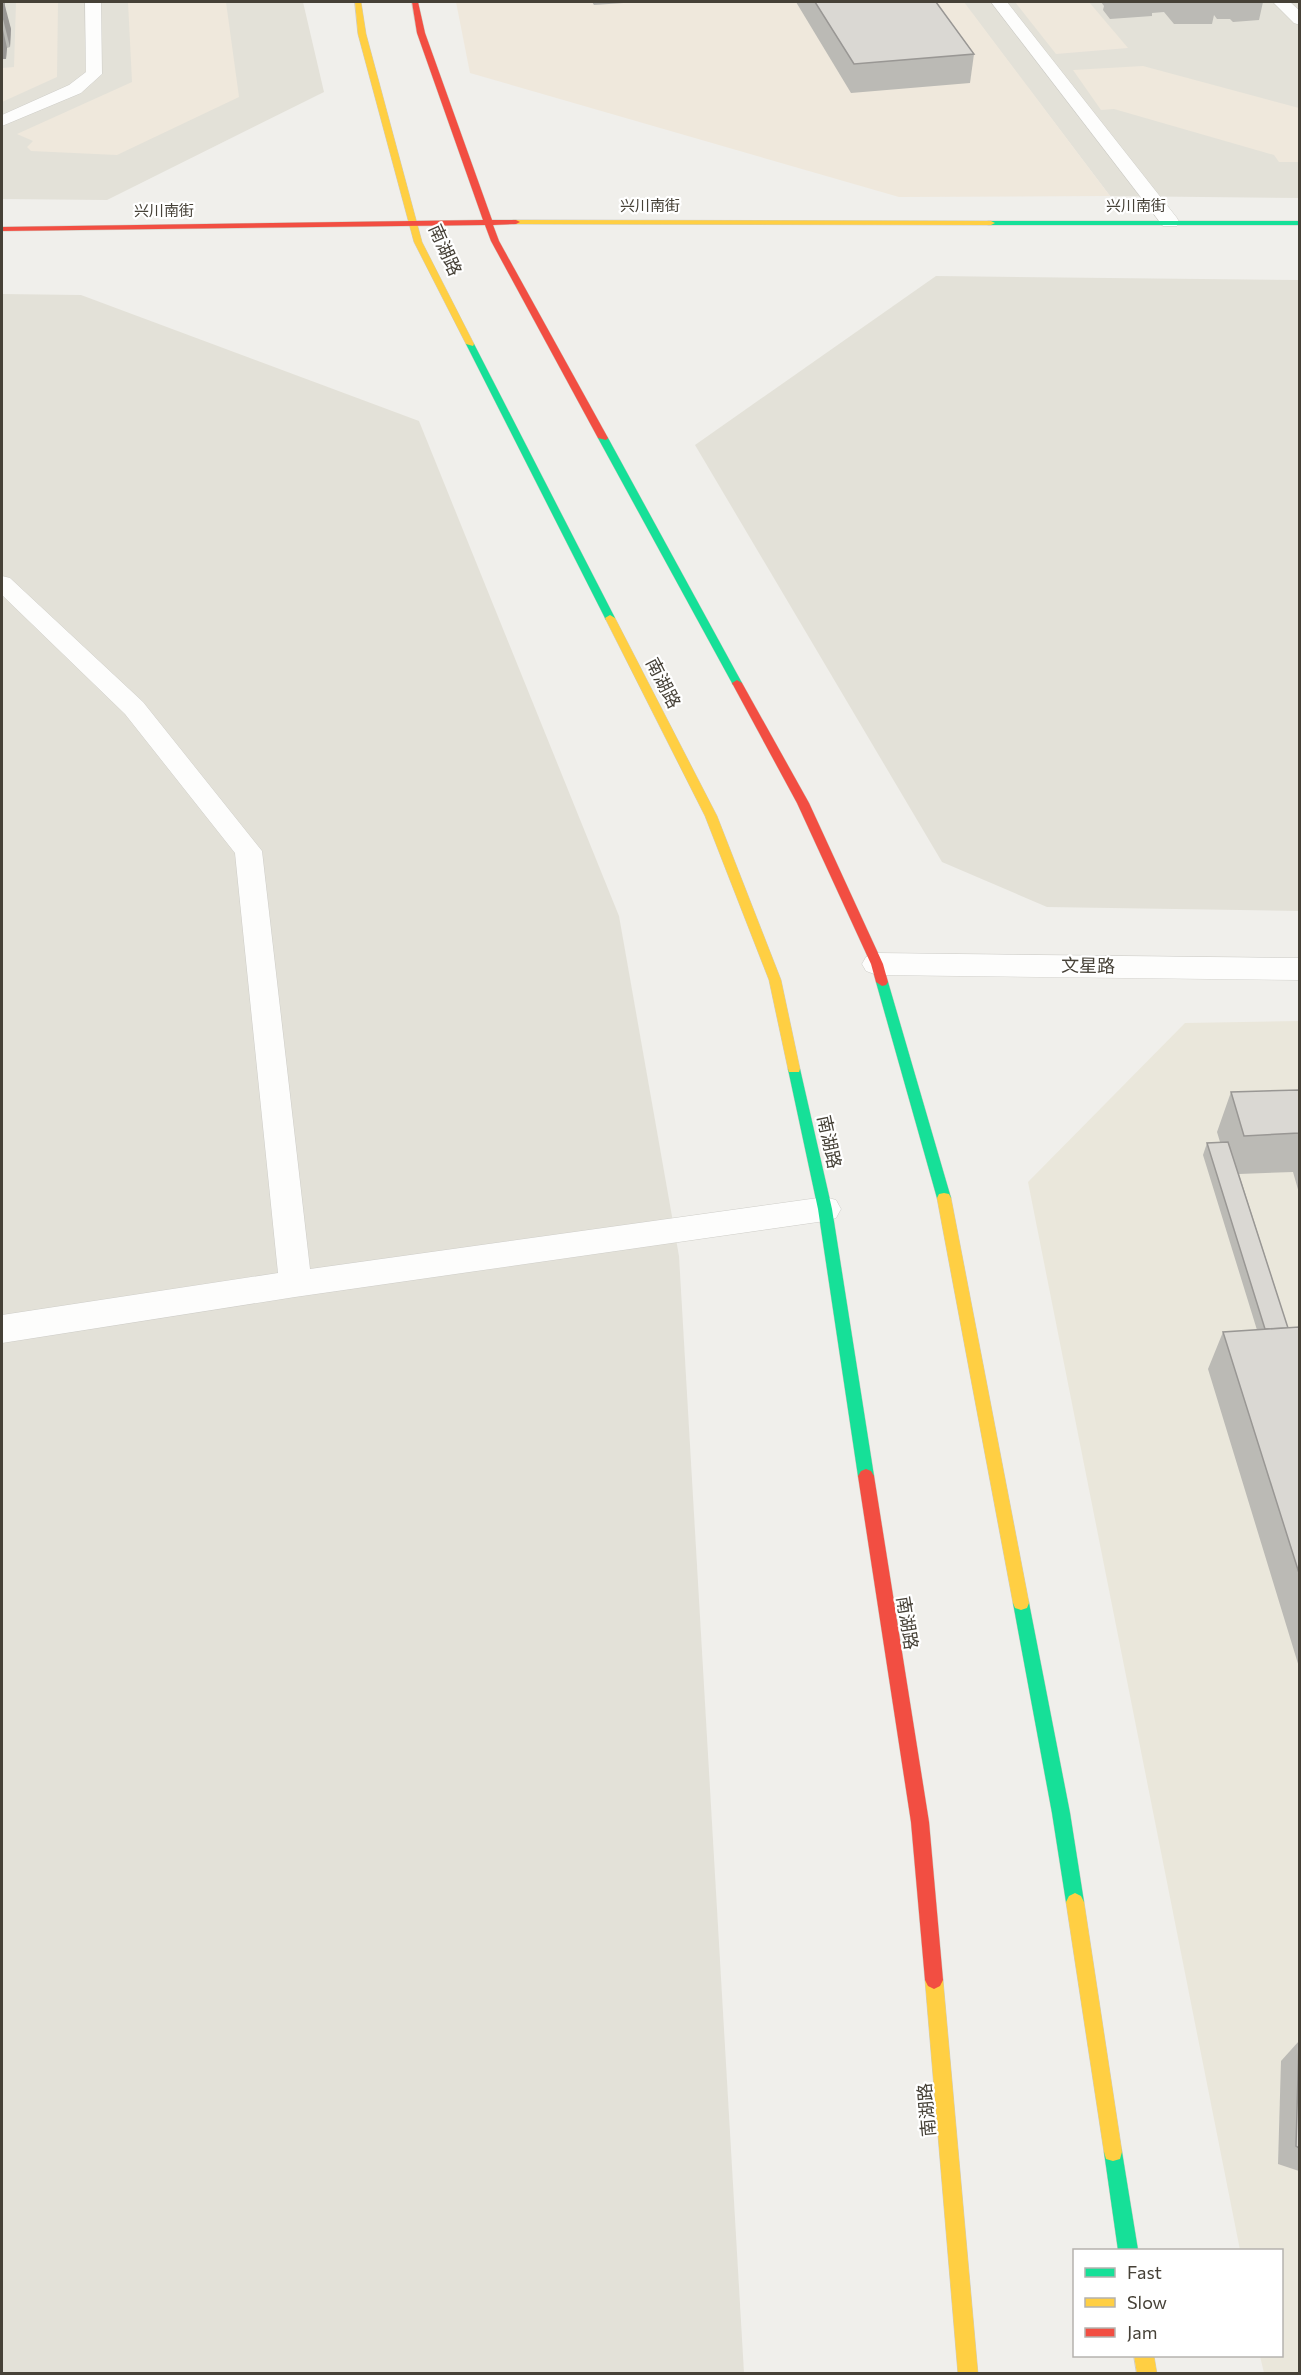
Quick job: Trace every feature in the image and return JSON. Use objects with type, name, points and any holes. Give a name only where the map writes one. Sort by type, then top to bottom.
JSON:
[{"type":"main road","name":"南湖路","points":[[358,2],[362,34],[418,242],[711,816],[775,980],[825,1209],[920,1822],[968,2373]]},
{"type":"main road","points":[[415,2],[421,33],[495,241],[803,803],[877,963],[945,1203],[1061,1814],[1128,2249]]},
{"type":"main road","name":"兴川南街","points":[[2,229],[414,225],[488,222],[1299,223]]},
{"type":"main road","name":"兴川南街","points":[[854,237],[1045,235],[1299,237]]},
{"type":"main road","points":[[2,242],[61,242]]},
{"type":"main road","points":[[1144,2357],[1147,2373]]},
{"type":"street","name":"文星路","points":[[877,963],[1299,969]]},
{"type":"lane","points":[[2,121],[75,89],[94,74],[93,2]]},
{"type":"lane","points":[[999,2],[1170,222]]},
{"type":"lane","points":[[1281,2],[1299,20]]},
{"type":"lane","points":[[2,583],[134,708],[248,851],[295,1284]]},
{"type":"lane","points":[[2,1329],[295,1284],[825,1209]]},
{"type":"shaded area","points":[[2,2],[303,2],[324,92],[107,200],[2,199]]},
{"type":"shaded area","points":[[16,2],[58,2],[57,77],[2,102],[2,68],[14,67]]},
{"type":"shaded area","points":[[128,2],[226,2],[239,97],[117,155],[31,151],[27,147],[33,141],[17,134],[132,82]]},
{"type":"shaded area","points":[[456,2],[964,2],[1110,196],[899,197],[470,73]]},
{"type":"shaded area","points":[[963,2],[1299,2],[1299,198],[1110,196]]},
{"type":"shaded area","points":[[1015,2],[1089,2],[1128,48],[1056,54]]},
{"type":"shaded area","points":[[1143,66],[1299,108],[1299,162],[1279,162],[1274,155],[1114,109],[1101,110],[1073,70]]},
{"type":"shaded area","points":[[936,276],[1299,280],[1299,911],[1047,907],[942,862],[695,445]]},
{"type":"shaded area","points":[[2,294],[81,295],[419,421],[619,916],[679,1256],[744,2373],[2,2374]]},
{"type":"shaded area","points":[[1299,1021],[1299,2373],[1264,2373],[1260,2357],[1283,2357],[1283,2249],[1240,2249],[1028,1182],[1185,1023]]},
{"type":"building","points":[[2,2],[4,2],[3,19],[2,19]]},
{"type":"building","points":[[815,2],[936,2],[974,54],[854,64]]},
{"type":"building","points":[[1299,1090],[1299,1133],[1244,1136],[1231,1092]]},
{"type":"building","points":[[1228,1142],[1288,1328],[1265,1329],[1207,1143]]},
{"type":"building","points":[[1299,1327],[1299,1573],[1223,1332]]},
{"type":"building","points":[[1299,2041],[1299,2148],[1296,2146]]},
{"type":"traffic: fast","points":[[991,223],[1300,223]]},
{"type":"traffic: fast","points":[[470,344],[610,618]]},
{"type":"traffic: fast","points":[[603,438],[737,683]]},
{"type":"traffic: fast","points":[[882,982],[944,1198]]},
{"type":"traffic: fast","points":[[794,1069],[825,1209],[866,1476]]},
{"type":"traffic: fast","points":[[1021,1603],[1061,1813],[1075,1902]]},
{"type":"traffic: fast","points":[[1113,2152],[1128,2249]]},
{"type":"traffic: slow","points":[[358,2],[362,34],[418,242],[470,344]]},
{"type":"traffic: slow","points":[[516,222],[991,223]]},
{"type":"traffic: slow","points":[[610,618],[711,816],[775,980],[794,1069]]},
{"type":"traffic: slow","points":[[944,1198],[1021,1603]]},
{"type":"traffic: slow","points":[[1075,1902],[1113,2152]]},
{"type":"traffic: slow","points":[[934,1980],[968,2374]]},
{"type":"traffic: slow","points":[[1144,2357],[1147,2374]]},
{"type":"traffic: jam","points":[[415,2],[421,33],[495,241],[603,438]]},
{"type":"traffic: jam","points":[[2,229],[516,222]]},
{"type":"traffic: jam","points":[[737,683],[803,803],[877,964],[882,982]]},
{"type":"traffic: jam","points":[[866,1476],[920,1822],[934,1980]]}]
